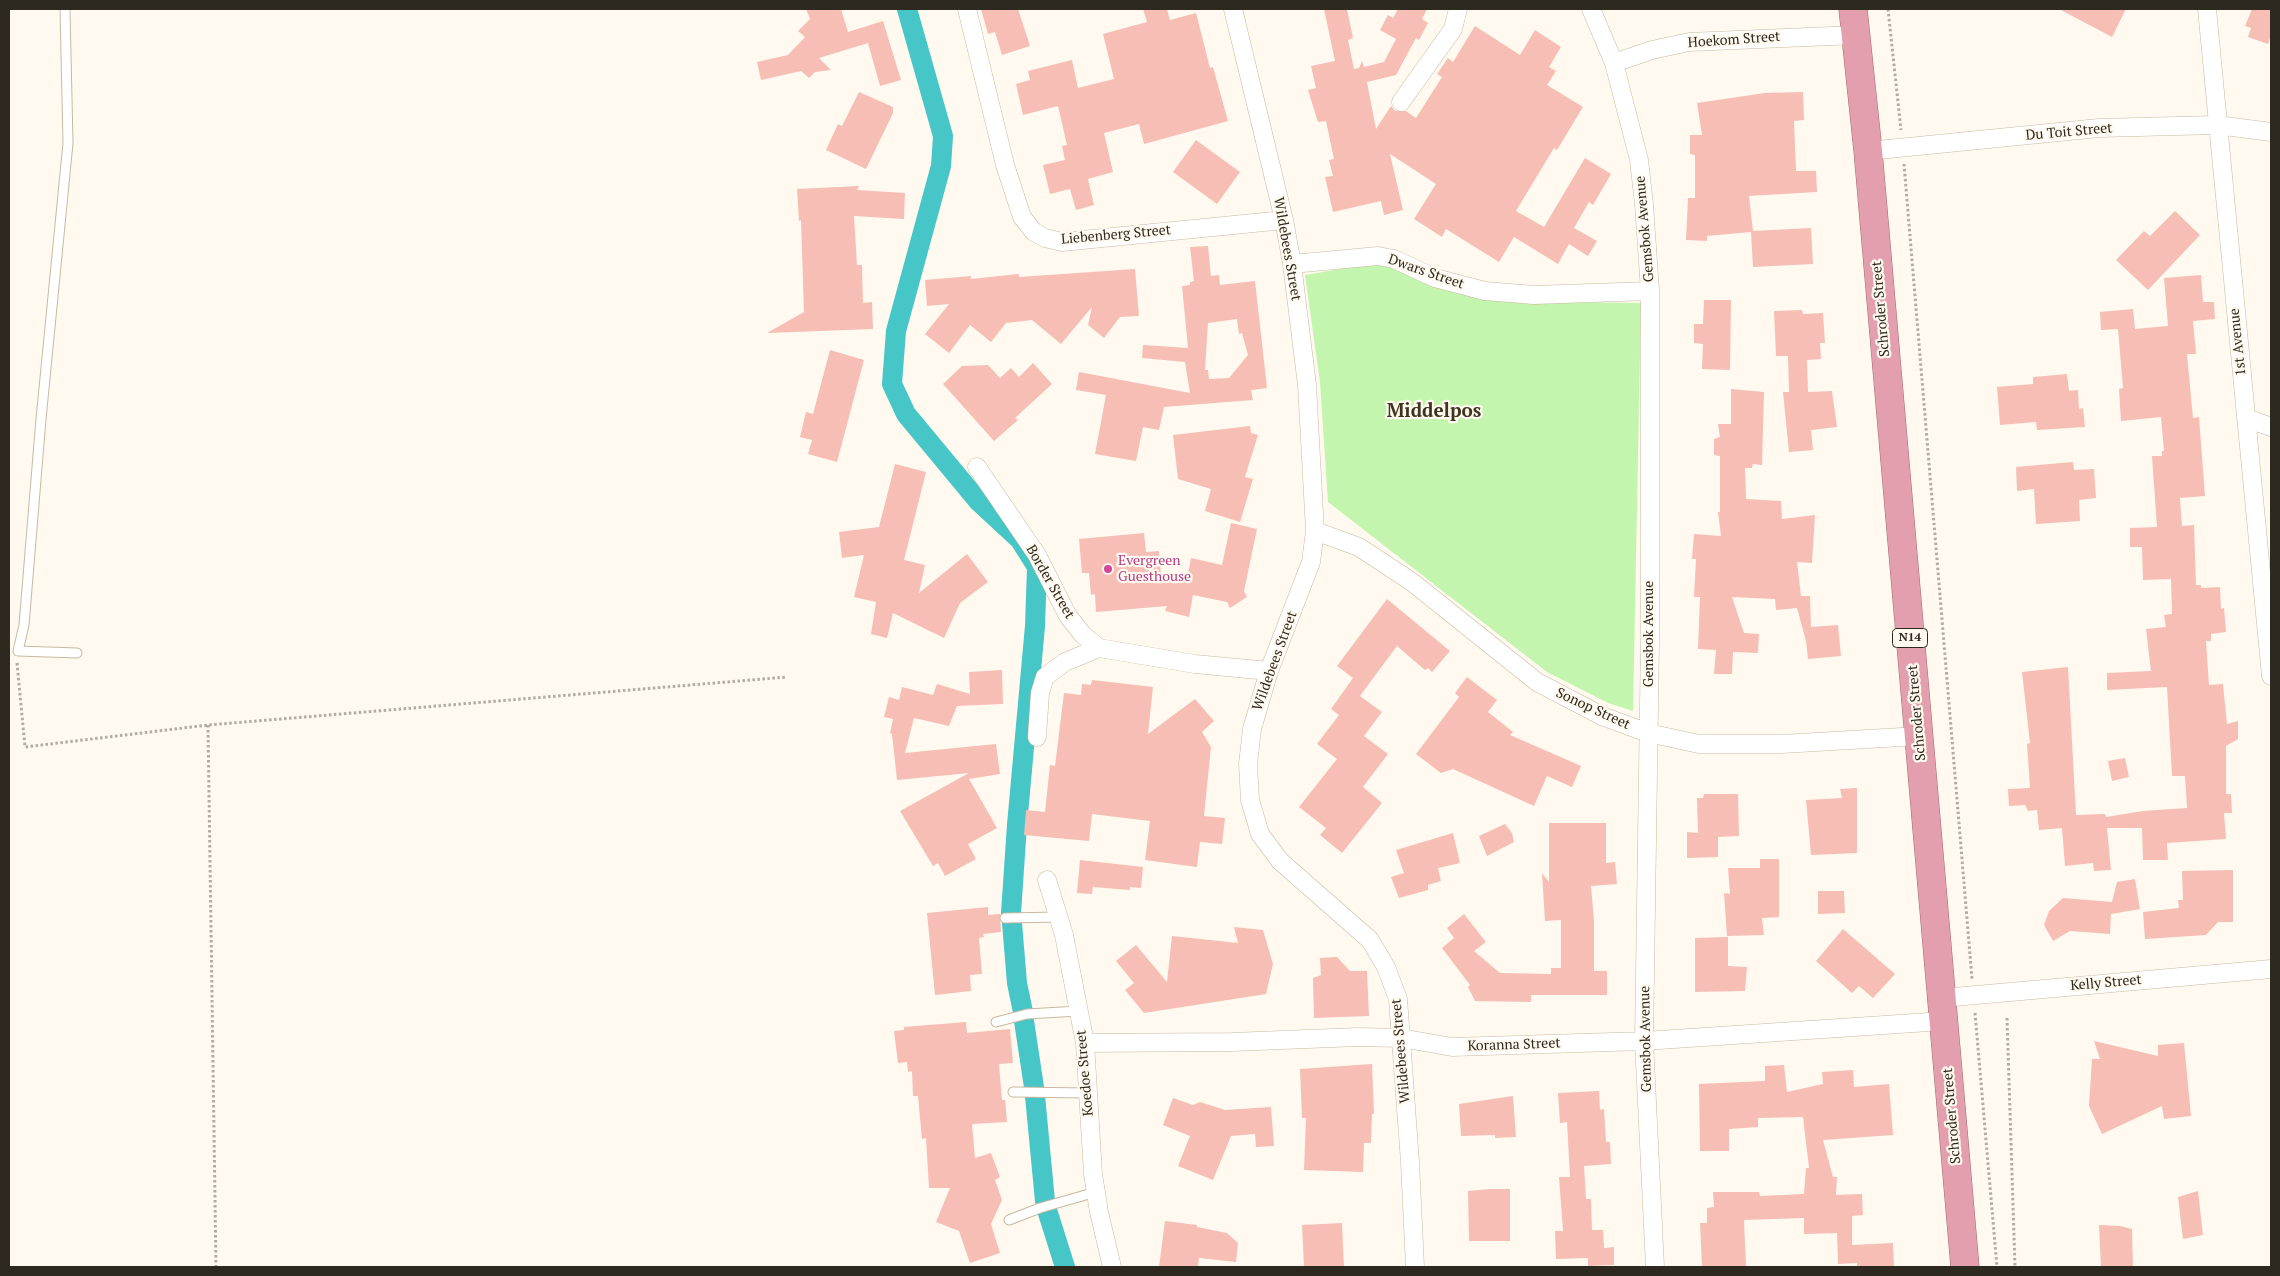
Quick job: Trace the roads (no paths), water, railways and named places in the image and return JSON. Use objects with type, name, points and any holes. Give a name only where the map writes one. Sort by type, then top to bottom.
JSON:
[{"type":"highway","name":"Schroder Street","points":[[1854,22],[1868,151],[1965,1267]]},
{"type":"street","name":"Liebenberg Street","points":[[968,9],[1005,165],[1022,217],[1034,232],[1045,238],[1062,242],[1284,220]]},
{"type":"street","name":"Wildebees Street","points":[[1233,9],[1284,220],[1292,264],[1308,384],[1314,531],[1311,562],[1269,671],[1252,729],[1248,764],[1250,800],[1260,834],[1280,861],[1370,940],[1386,967],[1398,999],[1415,1267]]},
{"type":"street","points":[[1401,102],[1453,30],[1458,9]]},
{"type":"street","name":"Gemsbok Avenue","points":[[1591,9],[1614,63],[1639,160],[1650,291],[1648,733],[1644,1042],[1655,1267]]},
{"type":"street","name":"1st Avenue","points":[[2207,9],[2271,676]]},
{"type":"street","name":"Hoekom Street","points":[[1614,63],[1652,50],[1689,42],[1854,22]]},
{"type":"street","name":"Du Toit Street","points":[[1868,151],[2099,128],[2217,125],[2271,132]]},
{"type":"street","name":"Dwars Street","points":[[1292,264],[1378,256],[1394,259],[1435,278],[1485,291],[1534,295],[1650,291]]},
{"type":"street","points":[[2246,418],[2271,427]]},
{"type":"street","name":"Border Street","points":[[977,467],[1037,556],[1068,616],[1083,635],[1099,648]]},
{"type":"street","name":"Sonop Street","points":[[1314,531],[1359,547],[1412,582],[1537,682],[1602,716],[1648,733],[1708,744],[1782,744],[1919,736]]},
{"type":"street","points":[[1037,737],[1040,693],[1045,677],[1065,662],[1099,648],[1195,664],[1269,671]]},
{"type":"street","name":"Koedoe Street","points":[[1047,880],[1060,917],[1085,1043],[1096,1192],[1111,1267]]},
{"type":"street","name":"Kelly Street","points":[[1943,1010],[1973,994],[2271,969]]},
{"type":"street","name":"Koranna Street","points":[[1085,1043],[1401,1038],[1452,1047],[1644,1042],[1943,1010]]},
{"type":"lane","points":[[65,9],[68,144],[41,419],[24,625],[18,651],[77,653]]},
{"type":"lane","points":[[1005,918],[1060,917]]},
{"type":"lane","points":[[996,1022],[1027,1014],[1078,1011]]},
{"type":"lane","points":[[1013,1092],[1088,1093]]},
{"type":"lane","points":[[1009,1220],[1040,1208],[1096,1192]]},
{"type":"waterway","points":[[907,9],[943,136],[941,166],[896,331],[892,384],[906,414],[979,502],[1020,540],[1037,567],[1035,626],[1011,913]]},
{"type":"waterway","points":[[1012,923],[1017,983],[1023,1012]]},
{"type":"waterway","points":[[1024,1021],[1034,1087]]},
{"type":"waterway","points":[[1035,1096],[1045,1201]]},
{"type":"waterway","points":[[1047,1210],[1065,1267]]},
{"type":"place","name":"Evergreen Guesthouse","points":[[1108,569]]},
{"type":"district","name":"Middelpos","points":[[1434,412]]}]
